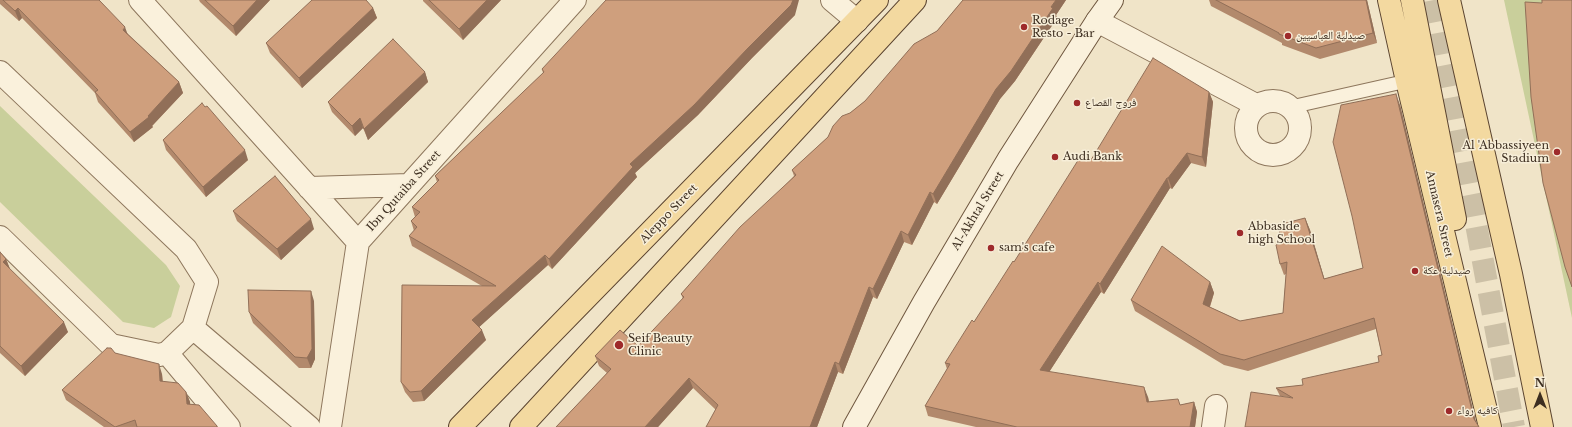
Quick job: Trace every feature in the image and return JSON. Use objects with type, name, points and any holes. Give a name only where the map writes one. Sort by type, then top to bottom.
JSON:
[{"type":"main road","name":"Aleppo Street","points":[[460,427],[877,0]]},
{"type":"main road","points":[[521,427],[915,0]]},
{"type":"main road","name":"Annasera Street","points":[[1389,0],[1407,81],[1491,427]]},
{"type":"main road","points":[[1412,0],[1467,274],[1491,427]]},
{"type":"main road","points":[[1449,0],[1512,274],[1542,427]]},
{"type":"street","points":[[140,0],[358,242],[330,427]]},
{"type":"street","name":"Ibn Qutaiba Street","points":[[358,242],[575,0]]},
{"type":"street","points":[[832,0],[857,21]]},
{"type":"street","name":"Al-Akhtal Street","points":[[854,427],[924,302],[1008,160],[1112,0]]},
{"type":"street","points":[[1097,21],[1256,105]]},
{"type":"street","points":[[0,72],[186,249],[207,282],[193,328],[167,353],[159,355],[111,345],[0,237]]},
{"type":"street","points":[[1264,101],[1284,102],[1291,107],[1297,115],[1300,124],[1300,134],[1296,143],[1281,154],[1271,155],[1257,151],[1250,144],[1246,135],[1245,126],[1250,112],[1256,105],[1264,101]]},
{"type":"street","points":[[309,188],[409,185]]},
{"type":"street","points":[[193,328],[309,427]]},
{"type":"street","points":[[167,353],[229,427]]},
{"type":"lane","points":[[1291,107],[1407,81]]},
{"type":"green space","name":"Al 'Abbassiyeen Stadium","points":[[1504,0],[1572,0],[1572,318]]},
{"type":"green space","points":[[0,106],[166,265],[180,286],[171,317],[154,328],[123,322],[0,202]]},
{"type":"building","points":[[3,0],[99,0],[125,27],[123,30],[179,82],[148,116],[149,117],[130,132],[95,92],[98,90],[18,8],[15,11]]},
{"type":"building","points":[[205,0],[257,0],[233,26]]},
{"type":"building","points":[[312,0],[366,0],[373,8],[299,78],[266,43]]},
{"type":"building","points":[[429,0],[487,0],[459,29]]},
{"type":"building","points":[[606,0],[793,0],[791,5],[694,105],[630,164],[633,167],[549,259],[545,255],[472,320],[482,330],[421,391],[410,392],[401,382],[402,285],[496,286],[409,236],[417,227],[411,221],[420,212],[412,207],[439,180],[435,176],[544,72],[542,69]]},
{"type":"building","points":[[963,0],[1056,0],[1051,7],[1053,8],[1011,71],[996,89],[933,194],[930,192],[908,235],[901,231],[873,289],[869,287],[839,364],[835,362],[810,427],[706,427],[718,405],[689,378],[645,427],[556,427],[611,369],[595,356],[620,330],[638,346],[684,297],[681,294],[740,227],[796,175],[792,170],[828,137],[833,126],[842,116],[850,113],[865,101],[914,44],[937,31]]},
{"type":"building","points":[[1216,0],[1366,0],[1373,33],[1316,48],[1279,34]]},
{"type":"building","name":"Al 'Abbassiyeen Stadium","points":[[1542,0],[1572,0],[1572,287],[1565,267],[1543,183],[1531,97],[1525,2],[1542,3]]},
{"type":"building","points":[[393,39],[425,72],[364,129],[360,118],[352,126],[328,102]]},
{"type":"building","points":[[1153,58],[1209,92],[1202,157],[1187,153],[1167,178],[1100,284],[1098,282],[1040,370],[1144,387],[1147,402],[1178,399],[1180,405],[1194,402],[1190,427],[1017,427],[925,406],[950,364],[945,363],[972,320],[974,322],[1013,261],[1014,262],[1082,154],[1091,160]]},
{"type":"building","points":[[1396,94],[1474,419],[1479,427],[1245,427],[1251,392],[1293,398],[1276,388],[1303,385],[1302,379],[1379,362],[1378,356],[1382,355],[1374,318],[1244,360],[1220,354],[1131,300],[1162,246],[1210,282],[1203,304],[1240,321],[1283,313],[1287,262],[1280,264],[1276,245],[1282,242],[1278,225],[1305,218],[1324,279],[1363,268],[1352,216],[1333,142],[1341,105]]},
{"type":"building","points":[[202,103],[205,107],[207,106],[245,150],[203,187],[163,140]]},
{"type":"building","points":[[275,176],[311,219],[277,249],[233,211]]},
{"type":"building","points":[[0,252],[6,259],[3,262],[64,322],[21,366],[0,346]]},
{"type":"building","points":[[248,290],[311,291],[312,349],[307,358],[295,357],[249,312]]},
{"type":"building","points":[[107,348],[111,348],[115,353],[159,364],[160,381],[178,383],[186,392],[187,404],[199,405],[217,427],[137,427],[135,420],[115,427],[62,390]]},
{"type":"tunnel","points":[[1434,0],[1514,427]]},
{"type":"place","name":"Rodage Resto - Bar","points":[[1024,27]]},
{"type":"place","name":"صيدلية العباسيين","points":[[1288,36]]},
{"type":"place","name":"فروج القصاع","points":[[1077,103]]},
{"type":"place","name":"Al 'Abbassiyeen Stadium","points":[[1557,152]]},
{"type":"place","name":"Audi Bank","points":[[1055,157]]},
{"type":"place","name":"Abbaside high School","points":[[1240,233]]},
{"type":"place","name":"sam's cafe","points":[[991,248]]},
{"type":"place","name":"صيدلية عكة","points":[[1415,271]]},
{"type":"place","name":"Seif Beauty Clinic","points":[[619,345]]},
{"type":"place","name":"كافيه رواء","points":[[1449,411]]}]
